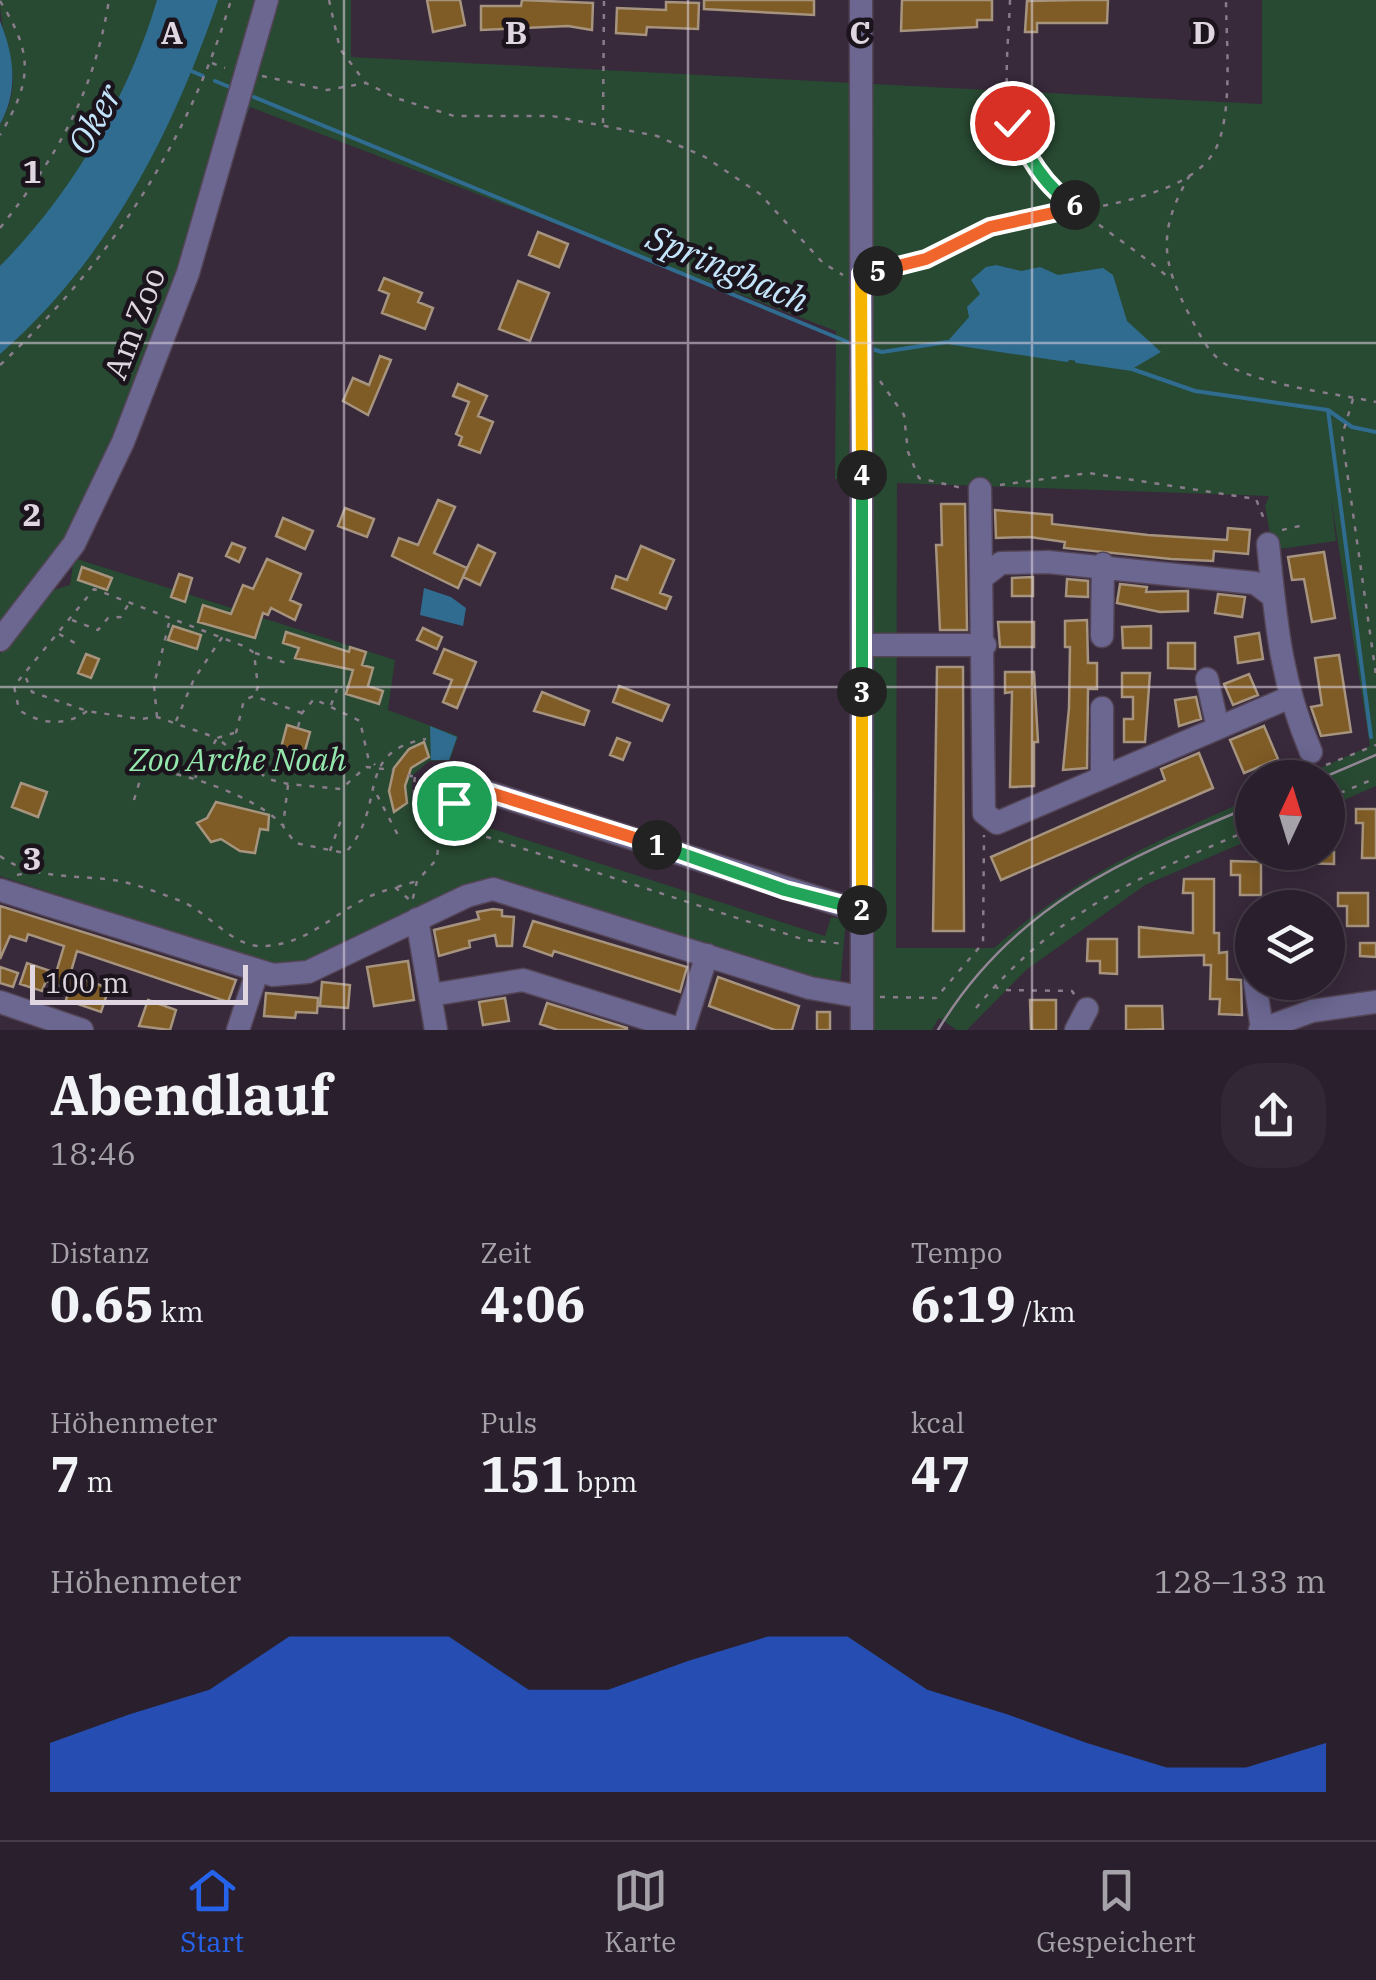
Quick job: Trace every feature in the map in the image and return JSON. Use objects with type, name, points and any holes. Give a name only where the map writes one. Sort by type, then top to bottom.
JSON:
[{"type":"street","name":"Am Zoo","points":[[0,640],[74,544],[118,452],[188,274],[267,0]]},
{"type":"street","points":[[862,0],[861,274],[866,358],[862,1030]]},
{"type":"street","points":[[980,489],[985,646],[984,813],[997,823],[1288,698]]},
{"type":"street","points":[[1268,540],[1271,595],[1288,698],[1310,752]]},
{"type":"street","points":[[984,577],[1001,563],[1103,564],[1255,583],[1271,595]]},
{"type":"street","points":[[1102,636],[1103,564]]},
{"type":"street","points":[[862,645],[985,646]]},
{"type":"street","points":[[1207,679],[1218,728]]},
{"type":"street","points":[[1102,708],[1102,778]]},
{"type":"street","points":[[471,788],[862,912]]},
{"type":"street","points":[[0,890],[258,972],[308,972],[417,919],[493,889],[810,988],[862,997]]},
{"type":"street","points":[[417,919],[436,1030]]},
{"type":"street","points":[[430,995],[523,980],[683,1030],[707,955]]},
{"type":"street","points":[[238,1030],[258,972]]},
{"type":"street","points":[[1257,1000],[1261,1029],[1312,1011],[1376,1002]]},
{"type":"street","points":[[0,1002],[82,1030]]},
{"type":"path","points":[[0,228],[44,172],[76,118],[97,60],[109,0]]},
{"type":"path","points":[[0,365],[35,332],[127,222],[164,164],[212,62],[231,0]]},
{"type":"path","points":[[329,0],[340,49],[366,84],[454,116],[552,116],[656,136],[718,165],[780,210],[832,272],[861,274],[926,259],[990,227],[1080,207],[1135,200],[1190,174]]},
{"type":"path","points":[[603,123],[604,0]]},
{"type":"path","points":[[1010,0],[1012,123],[1042,174],[1062,198],[1080,207],[1170,278],[1206,346],[1225,364],[1376,402]]},
{"type":"path","points":[[1170,278],[1167,232],[1174,203],[1190,174],[1215,150],[1222,125],[1226,0]]},
{"type":"path","points":[[0,2],[23,43],[27,62],[16,107],[0,135]]},
{"type":"path","points":[[212,62],[246,74],[327,90],[366,84]]},
{"type":"path","points":[[866,358],[904,415],[908,452],[919,478],[944,486],[980,489],[1090,473],[1256,499],[1263,509],[1268,540],[1304,524]]},
{"type":"path","points":[[1354,398],[1343,433],[1376,676]]},
{"type":"path","points":[[5,690],[26,676],[94,590],[286,663]]},
{"type":"path","points":[[70,619],[98,630],[108,618],[121,617],[130,602]]},
{"type":"path","points":[[156,716],[154,685],[171,617]]},
{"type":"path","points":[[58,634],[75,643]]},
{"type":"path","points":[[175,722],[194,680],[223,636]]},
{"type":"path","points":[[254,653],[258,687],[254,696]]},
{"type":"path","points":[[26,676],[32,692],[87,711],[140,719],[156,716],[217,738],[268,779],[342,789],[366,768],[392,770]]},
{"type":"path","points":[[14,686],[19,710],[33,720],[62,722],[87,711]]},
{"type":"path","points":[[331,706],[338,689]]},
{"type":"path","points":[[253,767],[236,732],[244,700],[254,696],[302,713]]},
{"type":"path","points":[[298,727],[302,713],[314,700],[331,706],[364,725],[368,757],[377,767]]},
{"type":"path","points":[[195,778],[217,738],[236,732]]},
{"type":"path","points":[[134,800],[143,770],[168,769],[268,808],[295,843],[345,853],[364,833],[376,794],[377,767],[395,748],[426,739]]},
{"type":"path","points":[[1310,752],[1317,768],[1376,745]]},
{"type":"path","points":[[1345,791],[1376,778]]},
{"type":"path","points":[[283,826],[288,784]]},
{"type":"path","points":[[376,794],[400,839]]},
{"type":"path","points":[[862,997],[936,998],[983,943],[984,813]]},
{"type":"path","points":[[330,851],[342,817]]},
{"type":"path","points":[[396,888],[412,902],[417,881],[437,859],[440,825],[485,835],[805,940],[849,944]]},
{"type":"path","points":[[485,835],[488,826]]},
{"type":"path","points":[[976,1008],[1039,942],[1098,899],[1235,838]]},
{"type":"path","points":[[0,856],[34,871],[122,881],[190,904],[240,941],[260,947],[291,943],[315,934],[360,898],[417,881]]},
{"type":"path","points":[[994,986],[1001,990],[1072,992],[1081,1020]]},
{"type":"green space","points":[[0,0],[351,0],[351,57],[1262,104],[1262,0],[1376,0],[1376,786],[1345,800],[1345,760],[1338,760],[1370,746],[1331,498],[1336,541],[1273,550],[1265,506],[1269,496],[897,483],[896,948],[994,948],[1055,901],[1117,862],[1235,806],[1235,846],[1145,885],[1026,970],[967,1030],[957,1030],[939,1018],[932,1030],[855,1030],[865,481],[835,479],[836,331],[250,107],[153,353],[58,560],[0,628],[0,124],[8,106],[13,75]]},
{"type":"green space","name":"Zoo Arche Noah","points":[[74,558],[395,660],[388,710],[458,736],[450,760],[429,761],[412,776],[412,802],[428,823],[471,822],[825,936],[831,917],[846,920],[840,987],[505,884],[297,966],[281,967],[0,876],[0,654],[54,590],[70,585]]},
{"type":"water","points":[[157,0],[218,0],[180,99],[132,192],[104,236],[73,278],[0,354],[0,266],[51,208],[95,142],[131,72]]},
{"type":"water","points":[[0,21],[9,47],[12,86],[0,124]]},
{"type":"water","points":[[996,265],[1021,271],[1040,267],[1058,275],[1103,268],[1113,275],[1127,321],[1161,352],[1132,369],[947,342],[969,317],[967,307],[980,294],[971,280],[986,267]]},
{"type":"water","points":[[424,588],[451,597],[466,608],[463,626],[420,615]]},
{"type":"water","points":[[430,726],[457,737],[449,760],[431,760]]},
{"type":"building","points":[[427,0],[460,0],[465,25],[433,32]]},
{"type":"building","points":[[522,0],[593,3],[592,30],[568,26],[481,30],[481,6],[521,6]]},
{"type":"building","points":[[704,0],[814,0],[814,15],[704,9]]},
{"type":"building","points":[[902,0],[992,0],[992,20],[977,20],[977,27],[901,31]]},
{"type":"building","points":[[1108,0],[1107,23],[1037,23],[1037,32],[1025,32],[1027,1]]},
{"type":"building","points":[[666,2],[699,3],[698,29],[647,27],[646,35],[616,33],[617,8],[666,10]]},
{"type":"building","points":[[538,232],[568,244],[559,267],[529,255]]},
{"type":"building","points":[[384,278],[422,293],[418,302],[433,308],[425,329],[382,313],[389,294],[379,290]]},
{"type":"building","points":[[518,281],[549,293],[530,341],[499,329]]},
{"type":"building","points":[[380,356],[391,360],[368,415],[343,401],[353,378],[369,385]]},
{"type":"building","points":[[458,384],[487,396],[478,416],[493,422],[480,453],[459,445],[462,437],[456,434],[469,402],[453,396]]},
{"type":"building","points":[[438,500],[455,507],[434,553],[467,568],[458,588],[392,556],[399,538],[418,545]]},
{"type":"building","points":[[941,504],[965,504],[967,630],[940,630],[936,545],[942,545]]},
{"type":"building","points":[[345,508],[374,519],[367,537],[338,526]]},
{"type":"building","points":[[995,510],[1052,515],[1052,524],[1148,535],[1227,540],[1228,528],[1250,530],[1248,554],[1214,551],[1213,561],[1171,559],[1064,548],[1065,542],[1030,537],[996,538]]},
{"type":"building","points":[[283,518],[313,531],[305,549],[276,536]]},
{"type":"building","points":[[232,543],[245,548],[239,562],[226,556]]},
{"type":"building","points":[[478,545],[495,553],[480,585],[463,577]]},
{"type":"building","points":[[641,546],[674,560],[660,593],[671,597],[666,609],[612,588],[616,576],[627,580]]},
{"type":"building","points":[[1324,552],[1335,618],[1312,622],[1304,579],[1292,580],[1288,557]]},
{"type":"building","points":[[267,559],[301,574],[290,600],[301,605],[295,620],[271,608],[268,615],[263,613],[255,638],[198,622],[203,605],[231,614],[243,585],[253,589]]},
{"type":"building","points":[[82,567],[112,578],[107,590],[78,580]]},
{"type":"building","points":[[179,574],[192,578],[185,602],[171,597]]},
{"type":"building","points":[[1033,577],[1033,596],[1012,596],[1012,578]]},
{"type":"building","points":[[1067,579],[1088,581],[1088,597],[1066,596]]},
{"type":"building","points":[[1120,584],[1147,587],[1146,592],[1188,591],[1188,611],[1160,612],[1117,603]]},
{"type":"building","points":[[1218,594],[1245,597],[1242,617],[1215,613]]},
{"type":"building","points":[[1087,620],[1088,663],[1097,663],[1097,689],[1088,689],[1087,768],[1063,770],[1070,647],[1065,647],[1065,621]]},
{"type":"building","points":[[998,622],[1034,622],[1034,647],[1000,647]]},
{"type":"building","points":[[173,626],[201,635],[197,649],[168,640]]},
{"type":"building","points":[[1151,626],[1151,648],[1123,648],[1122,627]]},
{"type":"building","points":[[423,628],[442,637],[437,649],[417,640]]},
{"type":"building","points":[[286,632],[349,652],[350,647],[366,652],[362,665],[373,668],[368,686],[383,691],[379,704],[346,694],[353,670],[295,658],[299,648],[283,643]]},
{"type":"building","points":[[1259,633],[1263,659],[1238,663],[1235,637]]},
{"type":"building","points":[[1168,643],[1195,643],[1195,669],[1168,668]]},
{"type":"building","points":[[444,649],[476,662],[457,708],[443,702],[452,680],[434,673]]},
{"type":"building","points":[[86,654],[99,659],[91,678],[78,673]]},
{"type":"building","points":[[1339,655],[1351,732],[1321,736],[1311,707],[1322,705],[1315,658]]},
{"type":"building","points":[[937,667],[963,667],[964,931],[933,931]]},
{"type":"building","points":[[1005,672],[1034,672],[1038,742],[1034,742],[1034,786],[1010,787],[1012,692],[1005,693]]},
{"type":"building","points":[[1122,673],[1150,673],[1145,742],[1124,742],[1124,719],[1133,719],[1133,697],[1122,697]]},
{"type":"building","points":[[1249,674],[1258,695],[1233,705],[1224,684]]},
{"type":"building","points":[[619,686],[669,705],[662,721],[613,702]]},
{"type":"building","points":[[542,692],[589,711],[584,725],[534,711]]},
{"type":"building","points":[[1196,697],[1201,719],[1179,726],[1175,700]]},
{"type":"building","points":[[287,725],[310,732],[300,769],[277,763]]},
{"type":"building","points":[[1264,726],[1278,759],[1238,760],[1230,740]]},
{"type":"building","points":[[617,738],[630,743],[623,760],[610,755]]},
{"type":"building","name":"Zoo Arche Noah","points":[[424,742],[429,757],[411,768],[405,786],[407,803],[394,812],[389,791],[394,768],[409,749]]},
{"type":"building","points":[[1199,753],[1213,788],[1001,880],[991,857],[1165,780],[1161,769]]},
{"type":"building","points":[[21,783],[47,792],[38,817],[12,807]]},
{"type":"building","points":[[216,802],[269,815],[268,830],[260,829],[255,853],[240,851],[221,839],[211,842],[197,823],[207,818]]},
{"type":"building","points":[[1356,809],[1376,809],[1376,858],[1362,858],[1363,823],[1356,823]]},
{"type":"building","points":[[1231,861],[1235,861],[1235,870],[1261,870],[1261,890],[1240,890],[1240,875],[1231,875]]},
{"type":"building","points":[[1184,879],[1214,879],[1214,933],[1219,933],[1219,953],[1227,952],[1227,979],[1235,980],[1235,1000],[1242,1000],[1242,1015],[1219,1014],[1220,999],[1210,999],[1211,965],[1204,965],[1204,955],[1139,957],[1139,927],[1193,933],[1193,893],[1183,893]]},
{"type":"building","points":[[1345,893],[1368,893],[1368,926],[1347,926]]},
{"type":"building","points":[[0,906],[236,980],[228,1002],[77,951],[70,975],[109,988],[101,1012],[66,1000],[69,989],[46,981],[42,991],[20,984],[27,963],[56,973],[64,946],[28,934],[26,941],[10,936],[0,959]]},
{"type":"building","points":[[502,910],[502,916],[514,917],[512,946],[497,946],[495,935],[469,941],[470,947],[439,956],[434,930],[479,919],[477,912]]},
{"type":"building","points":[[533,921],[687,967],[680,992],[554,951],[552,956],[524,946]]},
{"type":"building","points":[[1088,939],[1117,939],[1117,974],[1100,973],[1100,961],[1087,961]]},
{"type":"building","points":[[1360,943],[1376,943],[1376,957],[1360,956]]},
{"type":"building","points":[[408,961],[414,1000],[374,1006],[367,967]]},
{"type":"building","points":[[0,967],[18,973],[13,987],[0,983]]},
{"type":"building","points":[[718,977],[799,1006],[792,1030],[775,1030],[709,1006]]},
{"type":"building","points":[[322,982],[350,985],[348,1008],[320,1006]]},
{"type":"building","points":[[266,993],[318,998],[317,1013],[296,1012],[295,1018],[264,1016]]},
{"type":"building","points":[[505,998],[509,1021],[483,1025],[479,1002]]},
{"type":"building","points":[[148,1000],[176,1010],[170,1030],[139,1026]]},
{"type":"building","points":[[1030,1000],[1056,1000],[1056,1030],[1031,1030]]},
{"type":"building","points":[[547,1003],[627,1030],[558,1030],[540,1024]]},
{"type":"building","points":[[1126,1006],[1162,1006],[1163,1029],[1126,1030]]},
{"type":"building","points":[[817,1012],[830,1012],[830,1030],[817,1030]]},
{"type":"waterway","name":"Springbach","points":[[189,70],[203,76]]},
{"type":"waterway","name":"Springbach","points":[[215,81],[232,88]]},
{"type":"waterway","name":"Springbach","points":[[254,97],[855,345]]},
{"type":"waterway","name":"Springbach","points":[[869,348],[882,352],[947,342],[1067,360]]},
{"type":"waterway","name":"Springbach","points":[[1077,361],[1132,369],[1195,391],[1328,410],[1352,427],[1376,432]]},
{"type":"waterway","points":[[1328,410],[1371,737]]},
{"type":"tram line","points":[[1345,768],[1376,755]]},
{"type":"tram line","points":[[938,1030],[968,987],[1037,918],[1116,867],[1235,813]]},
{"type":"route","points":[[454,803],[471,788],[490,792],[862,912],[861,274],[926,259],[990,227],[1080,207],[1062,198],[1042,174],[1012,123]]},
{"type":"water label","name":"Oker","points":[[94,119]]}]
